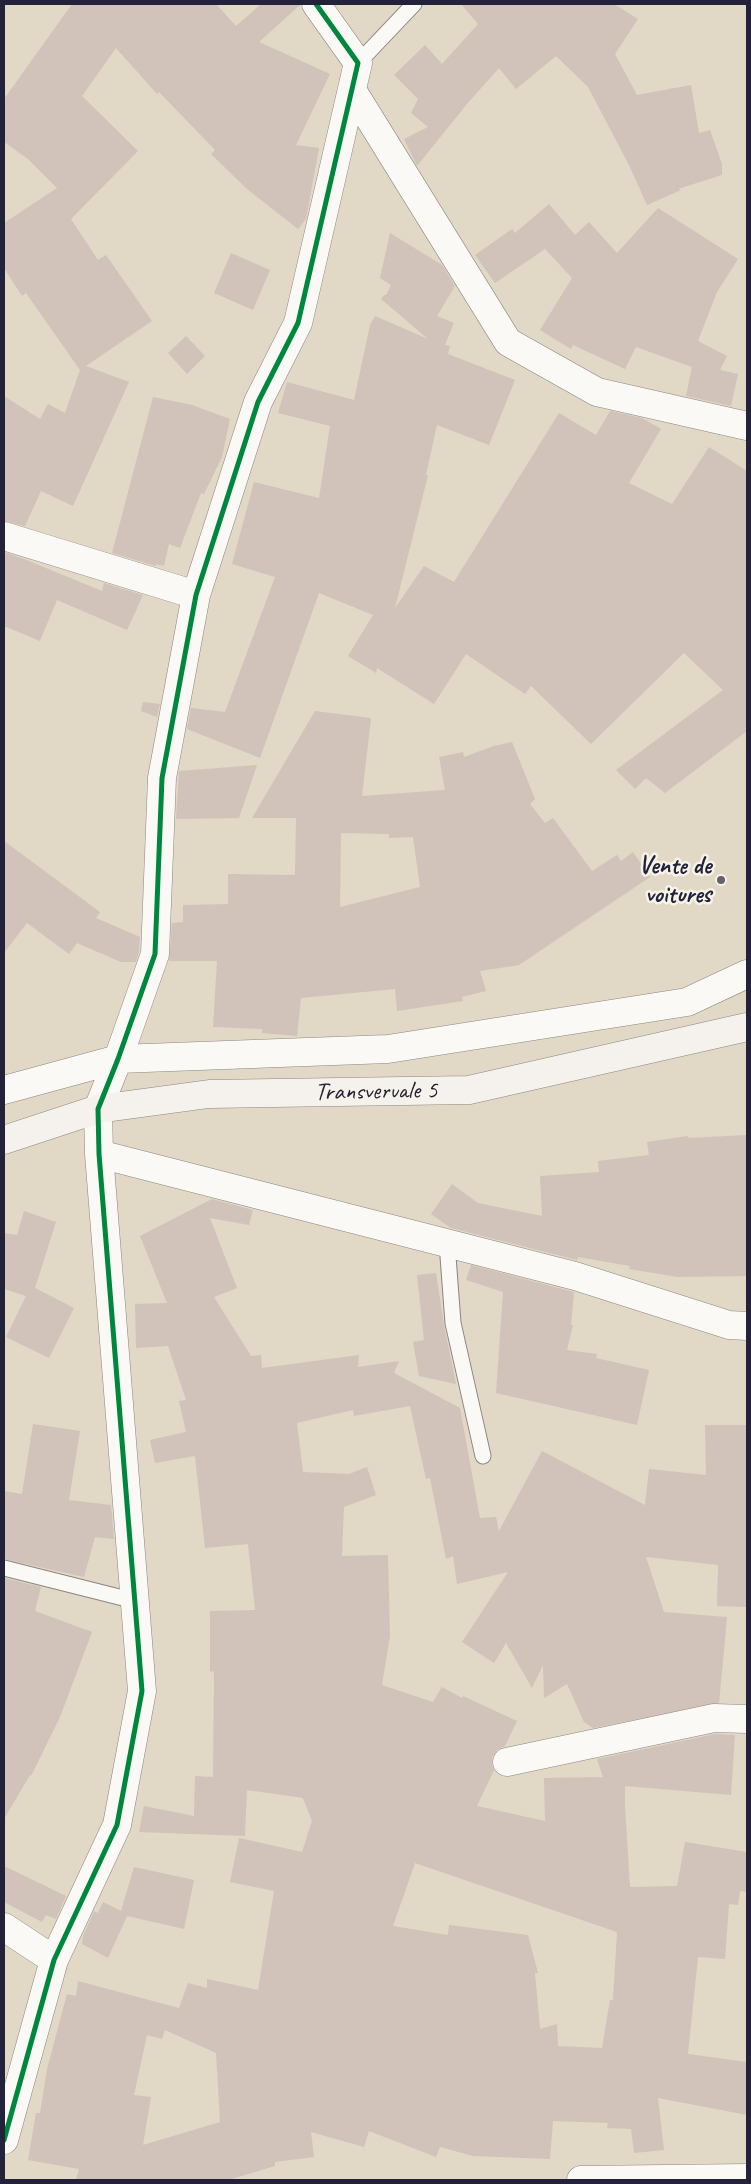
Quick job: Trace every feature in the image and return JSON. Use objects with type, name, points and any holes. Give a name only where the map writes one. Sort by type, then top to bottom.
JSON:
[{"type":"main road","name":"Transvervale 5","points":[[4,1140],[98,1109],[209,1094],[469,1090],[747,1027]]},
{"type":"street","points":[[4,2140],[54,1960],[117,1825],[142,1691],[99,1154],[98,1109],[118,1059],[155,954],[162,778],[196,595],[258,402],[298,322],[358,63],[316,4]]},
{"type":"street","points":[[352,90],[508,342],[597,392],[747,426]]},
{"type":"street","points":[[4,536],[196,595]]},
{"type":"street","points":[[4,1090],[118,1059],[388,1049],[687,1002],[747,974]]},
{"type":"street","points":[[99,1154],[575,1276],[729,1326],[747,1326]]},
{"type":"street","points":[[508,1762],[714,1718],[747,1719]]},
{"type":"street","points":[[4,1926],[54,1960]]},
{"type":"street","points":[[581,2180],[747,2178]]},
{"type":"lane","points":[[358,63],[414,4]]},
{"type":"lane","points":[[447,1243],[454,1323],[483,1456]]},
{"type":"lane","points":[[4,1568],[134,1600]]},
{"type":"building","points":[[72,4],[216,4],[236,26],[261,4],[301,4],[259,42],[330,74],[296,145],[319,148],[306,219],[298,229],[247,189],[211,154],[215,150],[159,92],[157,94],[116,48],[82,96],[138,151],[71,219],[98,260],[106,255],[152,321],[86,366],[129,382],[73,506],[41,491],[25,526],[4,521],[4,396],[40,419],[48,404],[65,413],[80,370],[26,293],[22,296],[4,268],[4,223],[57,188],[28,159],[4,142],[4,99]]},
{"type":"building","points":[[461,4],[614,4],[638,19],[615,54],[637,95],[691,85],[699,133],[710,130],[722,164],[722,175],[678,189],[681,190],[647,205],[629,165],[588,87],[556,56],[516,89],[499,68],[417,166],[404,139],[428,127],[411,113],[418,99],[394,75],[425,45],[442,64],[478,24]]},
{"type":"building","points":[[549,204],[575,235],[589,222],[617,253],[658,208],[738,259],[717,292],[698,341],[727,356],[720,370],[738,374],[731,406],[686,396],[692,367],[636,347],[625,369],[573,345],[571,349],[540,330],[572,278],[545,249],[495,283],[475,255],[512,229],[515,233]]},
{"type":"building","points":[[390,233],[442,265],[455,286],[437,316],[454,323],[445,345],[450,346],[448,354],[515,380],[489,445],[437,425],[426,475],[428,475],[395,608],[424,566],[454,582],[559,413],[596,435],[610,411],[642,418],[661,429],[629,483],[672,504],[709,447],[747,471],[747,731],[665,793],[646,778],[635,789],[616,770],[723,690],[684,653],[591,744],[531,686],[525,694],[466,654],[434,704],[377,668],[376,673],[348,656],[373,615],[319,593],[260,758],[187,729],[191,708],[225,712],[275,577],[232,564],[254,482],[319,498],[330,426],[278,413],[287,382],[354,400],[370,325],[375,316],[428,339],[381,299],[386,295],[391,285],[380,278]]},
{"type":"building","points":[[231,253],[270,270],[253,310],[214,293]]},
{"type":"building","points":[[186,336],[205,356],[187,374],[168,353]]},
{"type":"building","points":[[153,397],[192,405],[230,419],[222,457],[204,494],[201,493],[180,548],[169,544],[164,566],[156,564],[156,566],[112,553]]},
{"type":"building","points":[[4,552],[102,591],[104,583],[143,595],[127,630],[57,600],[40,641],[4,626]]},
{"type":"building","points":[[143,702],[160,704],[157,717],[141,711]]},
{"type":"building","points":[[315,711],[371,718],[362,796],[445,790],[439,757],[463,752],[464,757],[494,746],[512,742],[535,799],[530,804],[545,823],[553,818],[592,871],[617,855],[621,861],[633,852],[650,877],[519,965],[480,971],[486,991],[462,997],[463,1001],[397,1011],[395,989],[301,998],[297,1036],[262,1033],[262,1029],[213,1027],[217,961],[169,961],[172,923],[183,922],[183,905],[228,904],[228,874],[295,875],[296,818],[252,818]],"holes":[[[341,833],[389,834],[389,838],[413,837],[420,887],[340,907]]]},
{"type":"building","points":[[257,765],[239,818],[176,819],[179,771]]},
{"type":"building","points":[[4,841],[100,912],[96,918],[140,937],[136,962],[121,962],[77,943],[69,954],[27,923],[4,953]]},
{"type":"building","points":[[747,1135],[747,1276],[678,1277],[629,1269],[630,1266],[578,1257],[577,1260],[451,1228],[431,1214],[452,1184],[478,1203],[542,1216],[540,1176],[599,1172],[598,1161],[649,1155],[647,1142],[688,1136],[688,1138]]},
{"type":"building","points":[[212,1199],[253,1210],[249,1225],[210,1218],[237,1288],[214,1297],[251,1356],[261,1355],[262,1368],[359,1355],[358,1367],[399,1361],[394,1373],[460,1408],[480,1518],[496,1517],[499,1531],[542,1451],[645,1505],[649,1469],[706,1475],[705,1425],[747,1425],[747,1607],[717,1606],[718,1565],[646,1557],[664,1612],[727,1617],[719,1703],[593,1728],[584,1722],[567,1684],[544,1698],[543,1665],[532,1688],[506,1643],[494,1663],[462,1642],[508,1572],[457,1584],[453,1556],[446,1559],[430,1478],[426,1479],[410,1406],[354,1416],[353,1410],[297,1423],[303,1472],[349,1474],[367,1467],[376,1495],[344,1507],[342,1556],[388,1555],[390,1636],[382,1685],[433,1702],[442,1687],[462,1698],[463,1696],[517,1721],[505,1746],[497,1750],[492,1757],[494,1770],[477,1806],[545,1821],[544,1778],[603,1777],[597,1759],[715,1734],[735,1735],[731,1795],[625,1786],[625,1808],[630,1887],[677,1886],[685,1842],[747,1852],[747,1892],[740,1891],[738,1905],[729,1904],[725,1959],[698,1957],[688,2054],[747,2062],[747,2115],[658,2098],[664,2150],[634,2153],[631,2129],[607,2128],[608,2123],[553,2121],[550,2159],[473,2156],[440,2147],[436,2157],[369,2131],[364,2147],[311,2132],[314,2157],[275,2162],[275,2166],[228,2180],[76,2180],[79,2169],[28,2160],[36,2113],[40,2113],[47,2069],[67,1994],[76,1996],[78,1981],[179,2008],[188,1983],[207,1988],[207,1979],[258,1990],[274,1891],[230,1882],[239,1838],[302,1852],[312,1821],[303,1798],[247,1790],[245,1836],[139,1832],[144,1806],[194,1816],[195,1776],[213,1777],[214,1671],[210,1672],[210,1611],[255,1610],[248,1544],[205,1548],[195,1456],[155,1463],[150,1440],[186,1432],[179,1401],[186,1400],[168,1346],[136,1348],[135,1304],[167,1303],[140,1236]],"holes":[[[415,1863],[617,1932],[613,2000],[610,2000],[602,2048],[558,2046],[557,2024],[540,2029],[535,1973],[538,1973],[528,1935],[449,1925],[448,1935],[393,1926]],[[165,2030],[216,2053],[220,2122],[143,2145],[151,2097],[134,2095],[147,2035],[162,2039]]]},
{"type":"building","points":[[24,1211],[56,1222],[35,1288],[74,1308],[49,1358],[6,1337],[26,1296],[4,1289],[4,1233],[17,1235]]},
{"type":"building","points":[[471,1265],[574,1292],[571,1325],[573,1325],[567,1350],[597,1354],[596,1358],[649,1370],[637,1425],[496,1393],[503,1292],[466,1280]]},
{"type":"building","points":[[436,1273],[456,1384],[419,1376],[413,1342],[424,1340],[417,1275]]},
{"type":"building","points":[[33,1424],[80,1431],[69,1500],[111,1505],[114,1539],[95,1537],[84,1577],[4,1559],[4,1491],[22,1494]]},
{"type":"building","points":[[4,1578],[41,1587],[35,1611],[92,1632],[60,1717],[31,1776],[4,1819]]},
{"type":"building","points":[[4,1866],[66,1896],[56,1919],[46,1915],[42,1922],[4,1902]]},
{"type":"building","points":[[134,1867],[194,1880],[184,1929],[127,1916],[108,1958],[82,1944],[83,1936],[94,1911],[98,1913],[103,1902],[121,1911]]},
{"type":"cycle path","points":[[4,2140],[54,1960],[117,1825],[142,1691],[99,1154],[98,1109],[118,1059],[155,954],[162,778],[196,595],[258,402],[298,323],[358,63],[316,4]]},
{"type":"place","name":"Vente de voitures","points":[[721,880]]}]
